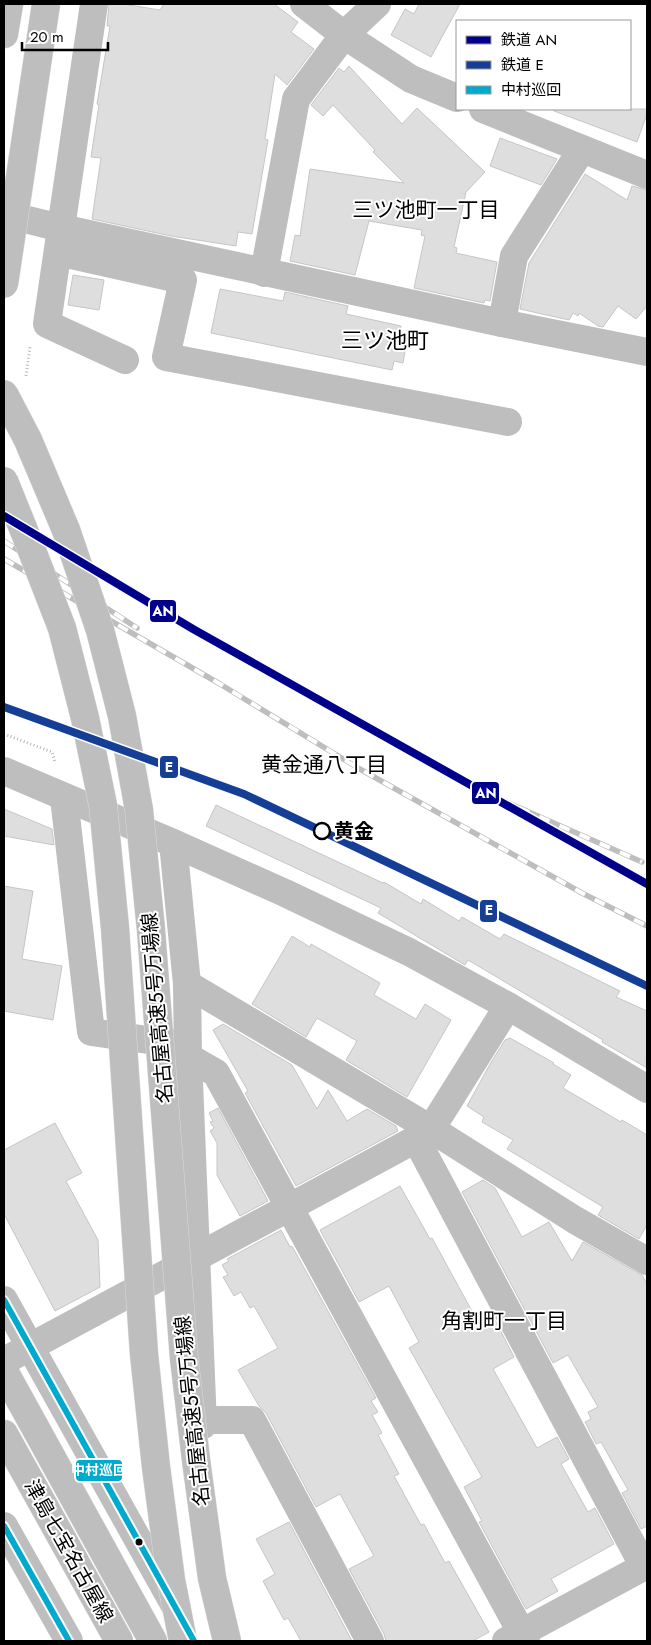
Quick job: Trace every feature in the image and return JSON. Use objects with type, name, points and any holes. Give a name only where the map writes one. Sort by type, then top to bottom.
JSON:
[{"type":"main road","points":[[4,34],[9,4]]},
{"type":"main road","points":[[4,284],[46,4]]},
{"type":"main road","points":[[94,4],[47,324],[125,360]]},
{"type":"main road","points":[[304,4],[344,35],[412,79],[456,98]]},
{"type":"main road","points":[[264,273],[296,99],[344,35],[377,4]]},
{"type":"main road","points":[[485,110],[647,175]]},
{"type":"main road","points":[[502,323],[514,256],[582,149]]},
{"type":"main road","points":[[4,214],[59,240],[183,280],[166,356],[508,422]]},
{"type":"main road","points":[[59,240],[264,273],[647,352]]},
{"type":"main road","name":"名古屋高速5号万場線","points":[[4,394],[28,440],[66,530],[100,630],[122,716],[139,810],[152,930],[184,1358],[212,1578],[227,1641]]},
{"type":"main road","name":"名古屋高速5号万場線","points":[[4,481],[62,628],[86,718],[103,805],[116,928],[144,1354],[156,1467],[170,1570],[183,1641]]},
{"type":"main road","points":[[4,771],[64,798],[173,842],[285,892],[409,952],[508,1006],[647,1089]]},
{"type":"main road","points":[[64,798],[92,1032],[188,1051],[216,1073],[290,1206],[517,1638],[645,1570],[424,1134]]},
{"type":"main road","points":[[173,842],[187,984],[195,1257],[203,1420],[218,1569],[235,1641]]},
{"type":"main road","points":[[187,984],[424,1134],[647,1262]]},
{"type":"main road","points":[[4,1361],[424,1134],[508,1006]]},
{"type":"main road","points":[[4,1300],[194,1641]]},
{"type":"main road","name":"津島七宝名古屋線","points":[[4,1371],[152,1641]]},
{"type":"main road","points":[[203,1420],[252,1420],[370,1641]]},
{"type":"main road","name":"津島七宝名古屋線","points":[[4,1434],[119,1641]]},
{"type":"main road","points":[[4,1526],[69,1641]]},
{"type":"path","points":[[4,734],[52,752]]},
{"type":"building","points":[[109,4],[123,4],[160,10],[164,4],[274,4],[298,22],[291,32],[314,49],[287,85],[275,74],[265,139],[268,140],[252,234],[238,232],[236,246],[171,236],[92,219],[101,158],[91,157],[99,105],[97,104],[110,26],[107,26]]},
{"type":"building","points":[[419,4],[460,4],[431,57],[391,35],[405,9],[414,14]]},
{"type":"building","points":[[349,66],[402,124],[417,108],[485,172],[466,192],[454,247],[457,248],[456,253],[497,262],[490,301],[485,300],[484,303],[414,288],[425,236],[421,235],[422,230],[369,221],[355,275],[290,261],[295,235],[300,236],[310,169],[404,183],[373,152],[375,150],[333,105],[323,116],[311,105],[339,68],[344,72]]},
{"type":"building","points":[[647,109],[647,114],[637,142],[554,111]]},
{"type":"building","points":[[500,138],[557,159],[541,185],[490,166]]},
{"type":"building","points":[[585,174],[627,200],[632,186],[647,190],[647,306],[636,319],[618,306],[603,327],[598,326],[579,313],[578,316],[573,313],[569,320],[520,309],[529,263]]},
{"type":"building","points":[[73,275],[104,280],[99,310],[68,305]]},
{"type":"building","points":[[220,289],[283,301],[285,292],[348,306],[346,314],[401,326],[399,338],[407,340],[403,363],[394,361],[392,370],[211,333]]},
{"type":"building","points":[[216,805],[384,882],[421,904],[423,899],[459,921],[462,917],[500,939],[504,934],[620,991],[616,997],[647,1011],[647,1068],[468,960],[465,965],[378,913],[381,908],[206,826]]},
{"type":"building","points":[[4,809],[52,829],[54,845],[4,836]]},
{"type":"building","points":[[4,886],[33,891],[22,959],[62,966],[53,1020],[4,1011]]},
{"type":"building","points":[[292,936],[310,947],[311,944],[380,983],[374,995],[416,1019],[425,1004],[451,1020],[407,1097],[346,1060],[357,1041],[317,1018],[306,1037],[252,1004]]},
{"type":"building","points":[[223,1024],[292,1065],[317,1109],[328,1090],[347,1121],[367,1109],[396,1126],[398,1131],[296,1186],[245,1093],[248,1091],[213,1030]]},
{"type":"building","points":[[510,1038],[571,1075],[563,1088],[647,1135],[647,1225],[639,1239],[598,1215],[603,1207],[507,1149],[513,1140],[482,1122],[484,1117],[467,1106],[505,1040]]},
{"type":"building","points":[[218,1108],[268,1201],[240,1216],[217,1175],[217,1143],[210,1131],[214,1128],[210,1122],[213,1121],[209,1113]]},
{"type":"building","points":[[55,1123],[82,1173],[66,1181],[98,1240],[100,1287],[55,1311],[4,1214],[4,1150]]},
{"type":"building","points":[[483,1180],[495,1188],[522,1237],[549,1222],[572,1261],[583,1242],[642,1275],[647,1284],[647,1526],[641,1529],[622,1493],[628,1490],[601,1442],[596,1444],[585,1422],[591,1419],[588,1412],[598,1407],[568,1355],[553,1363],[462,1192]]},
{"type":"building","points":[[400,1186],[430,1239],[432,1238],[479,1324],[493,1316],[514,1357],[493,1369],[537,1448],[557,1437],[569,1459],[561,1464],[588,1512],[595,1508],[614,1544],[551,1579],[558,1591],[526,1609],[479,1522],[482,1521],[464,1487],[482,1477],[409,1348],[419,1342],[389,1286],[359,1302],[320,1230]]},
{"type":"building","points":[[281,1230],[290,1247],[292,1246],[376,1398],[371,1401],[378,1412],[372,1415],[382,1433],[378,1435],[399,1474],[394,1476],[421,1525],[424,1524],[445,1563],[449,1561],[489,1632],[473,1641],[386,1641],[349,1569],[374,1556],[340,1494],[316,1507],[266,1413],[259,1406],[238,1370],[278,1348],[254,1306],[250,1308],[241,1292],[234,1296],[223,1277],[228,1275],[222,1265],[229,1261],[227,1259]]},
{"type":"building","points":[[289,1522],[352,1641],[301,1641],[288,1618],[284,1620],[263,1581],[275,1574],[256,1539]]},
{"type":"railway","points":[[4,541],[137,628]]},
{"type":"railway","points":[[4,559],[220,684],[358,768],[582,893],[647,926]]},
{"type":"railway","points":[[479,790],[642,862]]},
{"type":"rail line","name":"AN","points":[[4,516],[193,629],[647,884]]},
{"type":"rail line","name":"E","points":[[4,707],[244,794],[647,986]]},
{"type":"transit line","name":"中村巡回","points":[[4,1300],[194,1641]]},
{"type":"transit line","name":"中村巡回","points":[[4,1526],[69,1641]]},
{"type":"place","name":"黄金","points":[[322,831]]},
{"type":"district","name":"三ツ池町一丁目","points":[[426,210]]},
{"type":"district","name":"三ツ池町","points":[[385,340]]},
{"type":"district","name":"黄金通八丁目","points":[[324,765]]},
{"type":"district","name":"角割町一丁目","points":[[504,1321]]}]
